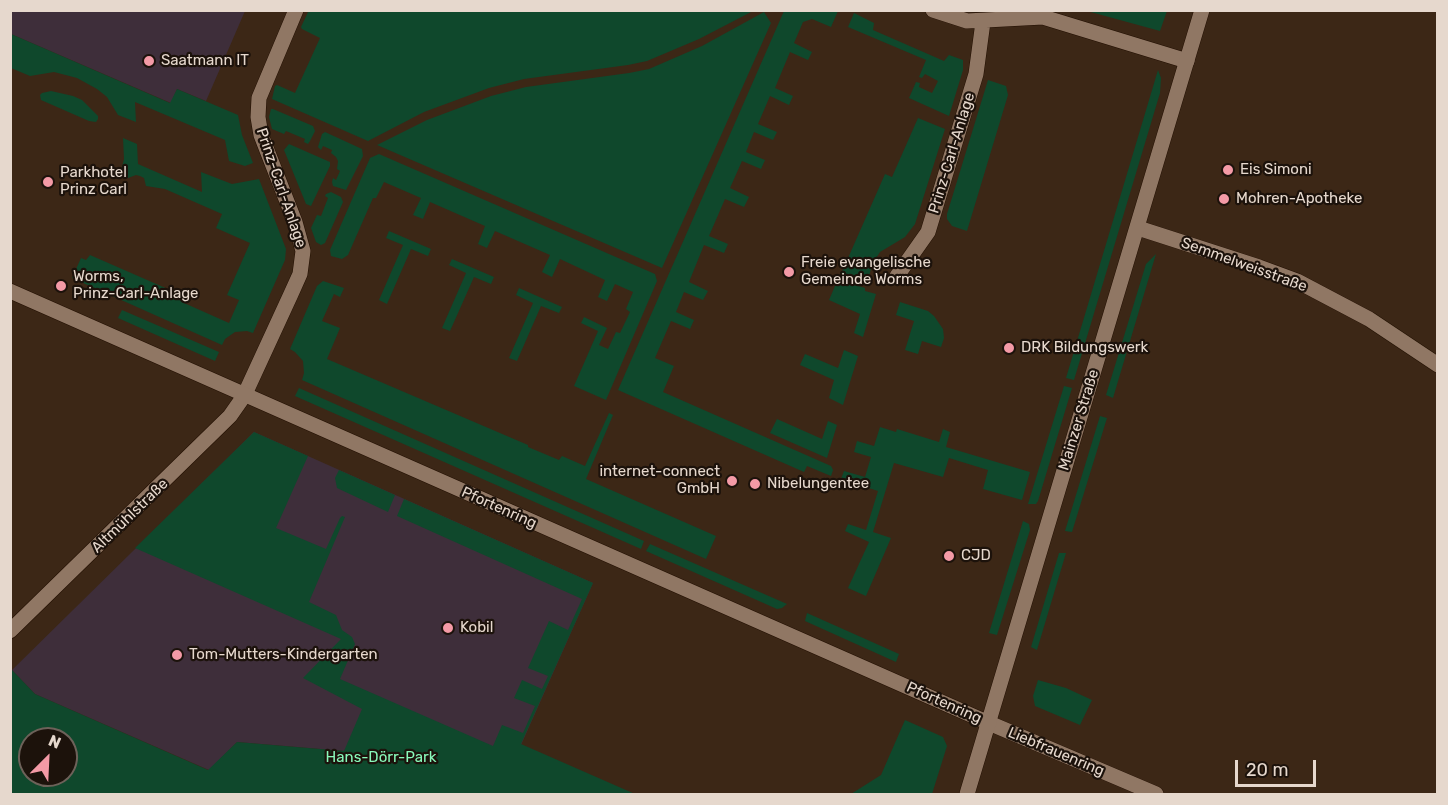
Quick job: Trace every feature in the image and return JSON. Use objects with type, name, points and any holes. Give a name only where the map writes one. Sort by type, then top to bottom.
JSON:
[{"type":"main road","name":"Prinz-Carl-Anlage","points":[[244,396],[291,294],[303,262],[301,240],[261,135],[258,117],[259,98],[296,10]]},
{"type":"main road","points":[[933,10],[968,21],[983,22],[1043,17],[1187,61]]},
{"type":"main road","name":"Mainzer Straße","points":[[967,795],[1202,10]]},
{"type":"main road","name":"Prinz-Carl-Anlage","points":[[897,276],[928,232],[976,74],[983,22]]},
{"type":"main road","name":"Semmelweisstraße","points":[[1138,228],[1296,281],[1369,319],[1437,365]]},
{"type":"main road","name":"Pfortenring","points":[[10,291],[989,723]]},
{"type":"main road","name":"Altmühlstraße","points":[[10,632],[215,433],[244,396]]},
{"type":"main road","name":"Liebfrauenring","points":[[989,723],[1156,795]]},
{"type":"shaded area","name":"Saatmann IT","points":[[11,11],[245,11],[206,101],[177,89],[171,103],[11,34]]},
{"type":"shaded area","points":[[254,432],[593,583],[505,781],[344,751],[237,742],[209,770],[35,694],[12,670]]},
{"type":"green space","points":[[309,10],[753,11],[699,39],[647,61],[524,79],[489,88],[424,112],[368,141],[272,99],[277,85],[295,93],[320,38],[301,27]]},
{"type":"green space","points":[[1129,10],[1135,12],[1167,11],[1160,31],[1087,11]]},
{"type":"green space","points":[[784,11],[838,11],[831,27],[812,19],[803,22],[794,43],[812,52],[808,60],[790,52],[775,88],[793,96],[789,105],[770,96],[758,124],[777,132],[773,140],[754,132],[746,152],[765,160],[761,169],[742,161],[730,188],[749,197],[744,207],[725,199],[709,236],[728,244],[724,253],[704,245],[689,282],[708,291],[703,300],[684,292],[676,312],[694,320],[690,329],[671,321],[655,358],[674,366],[663,392],[831,466],[833,470],[831,476],[807,466],[804,472],[618,390]]},
{"type":"green space","points":[[764,12],[771,23],[662,268],[377,145],[427,120],[491,96],[526,87],[649,69],[702,46]]},
{"type":"green space","points":[[854,13],[874,23],[873,30],[944,61],[949,55],[963,60],[963,70],[949,116],[909,98],[916,82],[920,83],[919,87],[932,93],[938,81],[925,74],[922,78],[919,77],[926,60],[848,27]]},
{"type":"green space","points":[[11,34],[170,103],[177,89],[238,115],[242,135],[253,163],[245,166],[229,161],[225,140],[135,102],[136,122],[118,115],[107,97],[77,78],[54,72],[30,76],[11,68]]},
{"type":"green space","points":[[1158,70],[1161,78],[1160,93],[1074,380],[1066,378]]},
{"type":"green space","points":[[988,80],[1006,86],[1008,95],[967,231],[952,226],[947,219],[947,214]]},
{"type":"green space","points":[[51,91],[82,100],[98,116],[98,119],[96,122],[89,121],[41,100],[42,93]]},
{"type":"green space","points":[[271,109],[313,126],[315,131],[308,144],[304,142],[305,139],[286,131],[284,134],[272,129],[269,117]]},
{"type":"green space","points":[[918,118],[945,129],[915,224],[905,237],[880,252],[873,263],[867,282],[841,274],[885,174],[892,177]]},
{"type":"green space","points":[[325,132],[362,149],[363,156],[346,190],[333,186],[333,178],[336,180],[340,171],[337,169],[338,161],[331,153],[332,150],[323,146],[321,150],[318,147],[322,134]]},
{"type":"green space","points":[[123,138],[137,144],[138,164],[202,192],[201,172],[232,184],[259,179],[286,249],[285,260],[253,333],[235,332],[225,339],[222,345],[72,278],[81,258],[86,260],[90,255],[186,297],[184,303],[229,323],[239,300],[227,295],[250,243],[216,228],[222,214],[165,189],[146,186],[144,178],[140,176],[128,178],[120,175],[124,159]]},
{"type":"green space","points":[[289,144],[330,162],[311,206],[306,204],[284,150]]},
{"type":"green space","points":[[379,154],[655,274],[657,281],[606,400],[574,386],[598,331],[581,323],[584,317],[607,328],[599,345],[608,349],[616,332],[620,333],[630,312],[626,309],[633,292],[615,284],[607,301],[598,297],[605,280],[560,259],[552,277],[542,272],[550,255],[495,231],[487,248],[478,244],[485,226],[430,202],[423,219],[413,215],[421,198],[384,182],[376,198],[373,198],[348,255],[342,259],[331,256],[330,250],[370,158]]},
{"type":"green space","points":[[331,192],[341,197],[343,202],[325,243],[321,245],[316,242],[311,228],[317,215],[321,216],[328,198],[326,194]]},
{"type":"green space","points":[[389,231],[431,249],[428,256],[411,249],[387,304],[379,300],[403,245],[386,238]]},
{"type":"green space","points":[[1156,254],[1113,398],[1106,395],[1146,264]]},
{"type":"green space","points":[[452,259],[494,277],[491,284],[474,277],[450,331],[442,328],[466,273],[449,265]]},
{"type":"green space","points":[[838,279],[876,294],[863,337],[854,333],[860,314],[829,300]]},
{"type":"green space","points":[[323,281],[344,288],[340,297],[334,294],[322,321],[340,328],[327,359],[559,460],[562,456],[585,466],[609,413],[613,415],[586,479],[716,536],[706,559],[302,380],[303,361],[290,349],[317,286]]},
{"type":"green space","points":[[519,288],[562,307],[559,313],[541,306],[517,361],[509,358],[533,303],[516,295]]},
{"type":"green space","points":[[900,302],[928,311],[934,316],[943,329],[944,338],[941,347],[922,341],[918,354],[905,350],[914,321],[896,315]]},
{"type":"green space","points":[[122,310],[219,352],[215,361],[118,318]]},
{"type":"green space","points":[[844,350],[858,356],[843,405],[829,398],[834,380],[800,365],[805,354],[838,368]]},
{"type":"green space","points":[[1064,386],[1072,388],[1038,501],[1036,504],[1028,504]]},
{"type":"green space","points":[[299,388],[644,541],[641,549],[295,396]]},
{"type":"green space","points":[[1100,416],[1107,418],[1072,532],[1065,531]]},
{"type":"green space","points":[[777,419],[822,439],[828,421],[837,425],[827,458],[770,433]]},
{"type":"green space","points":[[880,427],[896,432],[897,429],[939,442],[943,429],[950,432],[946,447],[1030,472],[1022,500],[983,489],[988,470],[949,458],[943,477],[894,463],[873,532],[891,538],[866,596],[848,588],[869,542],[845,531],[848,524],[866,530],[878,491],[841,479],[844,471],[865,477],[871,457],[854,452],[857,441],[874,446]]},
{"type":"green space","name":"Hans-Dörr-Park","points":[[254,432],[308,456],[276,528],[326,549],[340,518],[345,517],[309,602],[336,615],[342,630],[352,637],[355,644],[340,679],[493,746],[502,725],[523,733],[535,706],[514,698],[522,680],[542,689],[548,676],[528,668],[549,621],[568,630],[582,599],[397,516],[404,499],[593,583],[521,744],[635,794],[11,794],[10,672],[12,670],[35,694],[208,770],[237,742],[344,751],[362,709],[303,678],[341,639],[135,548]]},
{"type":"green space","points":[[339,470],[395,495],[388,512],[337,488],[335,478]]},
{"type":"green space","points":[[1023,521],[1029,524],[1030,530],[997,635],[989,633]]},
{"type":"green space","points":[[650,544],[787,604],[777,609],[646,551]]},
{"type":"green space","points":[[1059,553],[1066,553],[1037,650],[1031,647]]},
{"type":"green space","points":[[807,613],[899,654],[896,662],[805,621]]},
{"type":"green space","points":[[1038,680],[1066,688],[1092,700],[1080,725],[1035,706],[1033,696]]},
{"type":"green space","points":[[905,720],[943,737],[947,746],[932,794],[851,794],[881,775]]},
{"type":"place","name":"Saatmann IT","points":[[149,61]]},
{"type":"place","name":"Eis Simoni","points":[[1228,170]]},
{"type":"place","name":"Parkhotel Prinz Carl","points":[[48,182]]},
{"type":"place","name":"Mohren-Apotheke","points":[[1224,199]]},
{"type":"place","name":"Freie evangelische Gemeinde Worms","points":[[789,272]]},
{"type":"place","name":"Worms, Prinz-Carl-Anlage","points":[[61,286]]},
{"type":"place","name":"DRK Bildungswerk","points":[[1009,348]]},
{"type":"place","name":"internet-connect GmbH","points":[[732,481]]},
{"type":"place","name":"Nibelungentee","points":[[755,484]]},
{"type":"place","name":"CJD","points":[[949,556]]},
{"type":"place","name":"Kobil","points":[[448,628]]},
{"type":"place","name":"Tom-Mutters-Kindergarten","points":[[177,655]]}]
